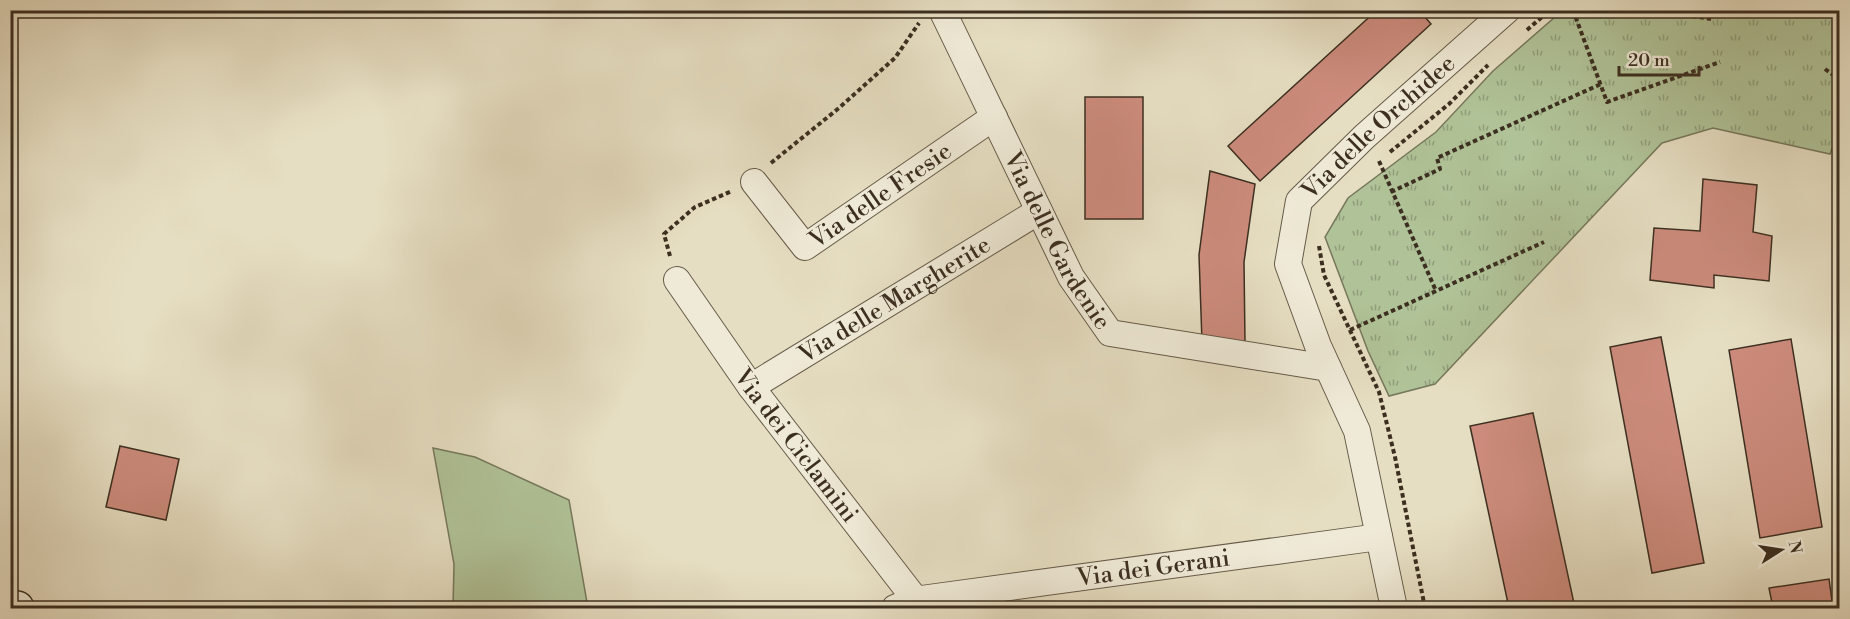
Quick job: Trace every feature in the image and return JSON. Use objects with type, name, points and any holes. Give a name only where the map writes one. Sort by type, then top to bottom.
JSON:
[{"type":"street","name":"Via delle Orchidee","points":[[1394,609],[1357,431],[1318,346],[1288,264],[1299,201],[1364,137],[1507,10]]},
{"type":"street","name":"Via delle Gardenie","points":[[932,15],[994,117],[1071,278],[1110,333],[1328,368]]},
{"type":"street","name":"Via delle Fresie","points":[[754,182],[805,247],[994,117]]},
{"type":"street","name":"Via delle Margherite","points":[[751,387],[1039,212]]},
{"type":"street","name":"Via dei Ciclamini","points":[[677,279],[751,387],[910,606]]},
{"type":"street","name":"Via dei Gerani","points":[[910,606],[1379,537]]},
{"type":"street","points":[[10,607],[17,609]]},
{"type":"path","points":[[1526,30],[1550,10]]},
{"type":"path","points":[[1573,10],[1607,102],[1720,62]]},
{"type":"path","points":[[1655,10],[1711,19]]},
{"type":"path","points":[[677,279],[664,234],[695,207],[754,182],[776,158],[839,108],[895,58],[932,15]]},
{"type":"path","points":[[1371,168],[1449,104],[1495,58]]},
{"type":"path","points":[[1825,69],[1839,80]]},
{"type":"path","points":[[1391,192],[1440,169],[1437,158],[1601,84]]},
{"type":"path","points":[[1379,161],[1436,291]]},
{"type":"path","points":[[1319,242],[1324,275],[1379,392],[1395,457],[1425,609]]},
{"type":"path","points":[[1350,330],[1544,242]]},
{"type":"green space","points":[[1563,10],[1839,11],[1839,129],[1830,154],[1713,128],[1662,143],[1435,384],[1389,396],[1368,351],[1325,237],[1348,198],[1436,132],[1493,71]]},
{"type":"green space","points":[[433,448],[475,457],[569,500],[588,608],[453,608],[454,564]]},
{"type":"building","points":[[1377,10],[1419,10],[1431,24],[1260,181],[1228,146]]},
{"type":"building","points":[[1085,97],[1143,97],[1143,219],[1085,219]]},
{"type":"building","points":[[1210,171],[1255,184],[1244,262],[1245,342],[1202,342],[1199,255]]},
{"type":"building","points":[[1703,179],[1757,185],[1753,232],[1772,236],[1769,281],[1714,275],[1714,288],[1650,280],[1654,228],[1700,231]]},
{"type":"building","points":[[1661,337],[1704,563],[1652,573],[1610,347]]},
{"type":"building","points":[[1791,339],[1822,527],[1760,538],[1729,350]]},
{"type":"building","points":[[1533,413],[1575,608],[1509,608],[1470,426]]},
{"type":"building","points":[[120,446],[179,459],[166,520],[106,507]]},
{"type":"building","points":[[1829,579],[1833,608],[1773,608],[1769,588]]}]
